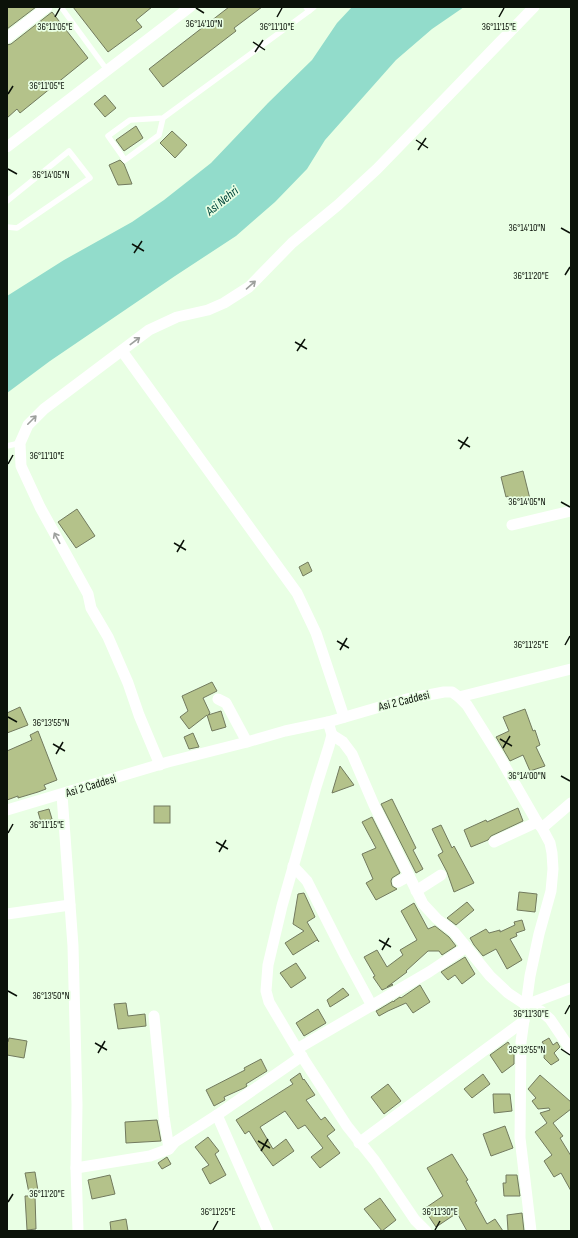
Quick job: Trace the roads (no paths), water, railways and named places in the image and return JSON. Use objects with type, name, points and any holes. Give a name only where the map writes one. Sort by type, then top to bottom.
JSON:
[{"type":"street","points":[[7,38],[47,7]]},
{"type":"street","points":[[7,147],[190,7]]},
{"type":"street","points":[[160,765],[139,715],[128,683],[108,637],[91,608],[88,594],[75,573],[40,507],[21,466],[20,443],[28,425],[44,409],[149,330],[177,317],[208,310],[224,303],[249,287],[292,243],[338,205],[376,169],[534,7]]},
{"type":"street","points":[[122,351],[297,593],[316,633],[344,717]]},
{"type":"street","points":[[512,525],[571,511]]},
{"type":"street","points":[[459,697],[571,669]]},
{"type":"street","name":"Asi 2 Caddesi","points":[[7,810],[285,730],[328,722],[407,699],[444,692],[452,692],[459,697]]},
{"type":"street","points":[[459,697],[467,705],[495,750],[550,843],[552,853],[553,869],[551,891],[539,934],[521,1042],[520,1138],[531,1231]]},
{"type":"street","points":[[218,699],[226,703],[247,742]]},
{"type":"street","points":[[328,722],[332,734],[326,759],[316,787],[282,906],[268,965],[266,991],[269,1002],[347,1126],[374,1161],[415,1220],[426,1231]]},
{"type":"street","points":[[332,734],[343,742],[352,754],[374,804],[424,904],[437,919],[454,932],[465,948],[490,976],[508,993],[526,1005],[541,1011],[550,1019],[571,1050]]},
{"type":"street","points":[[62,795],[73,946],[77,1097],[76,1168],[78,1231]]},
{"type":"street","points":[[494,842],[539,825],[571,802]]},
{"type":"street","points":[[293,866],[307,881],[372,1006]]},
{"type":"street","points":[[416,890],[441,875]]},
{"type":"street","points":[[398,882],[409,876]]},
{"type":"street","points":[[7,914],[70,905]]},
{"type":"street","points":[[76,1168],[150,1156],[169,1149],[175,1142],[217,1115],[300,1053],[465,948]]},
{"type":"street","points":[[526,1005],[571,988]]},
{"type":"street","points":[[154,1016],[164,1117],[169,1149]]},
{"type":"street","points":[[359,1143],[524,1022]]},
{"type":"street","points":[[217,1115],[268,1231]]},
{"type":"lane","points":[[61,7],[107,70]]},
{"type":"lane","points":[[163,118],[159,135],[125,160],[108,136],[130,120],[163,118],[310,8]]},
{"type":"lane","points":[[7,201],[68,150],[90,178],[17,228],[7,227]]},
{"type":"lane","points":[[7,446],[20,443]]},
{"type":"water","name":"Asi Nehri","points":[[352,7],[464,7],[432,29],[396,60],[325,140],[307,169],[275,202],[236,236],[50,361],[7,393],[7,296],[64,260],[132,222],[164,200],[211,163],[268,103],[312,60],[337,23]]}]
